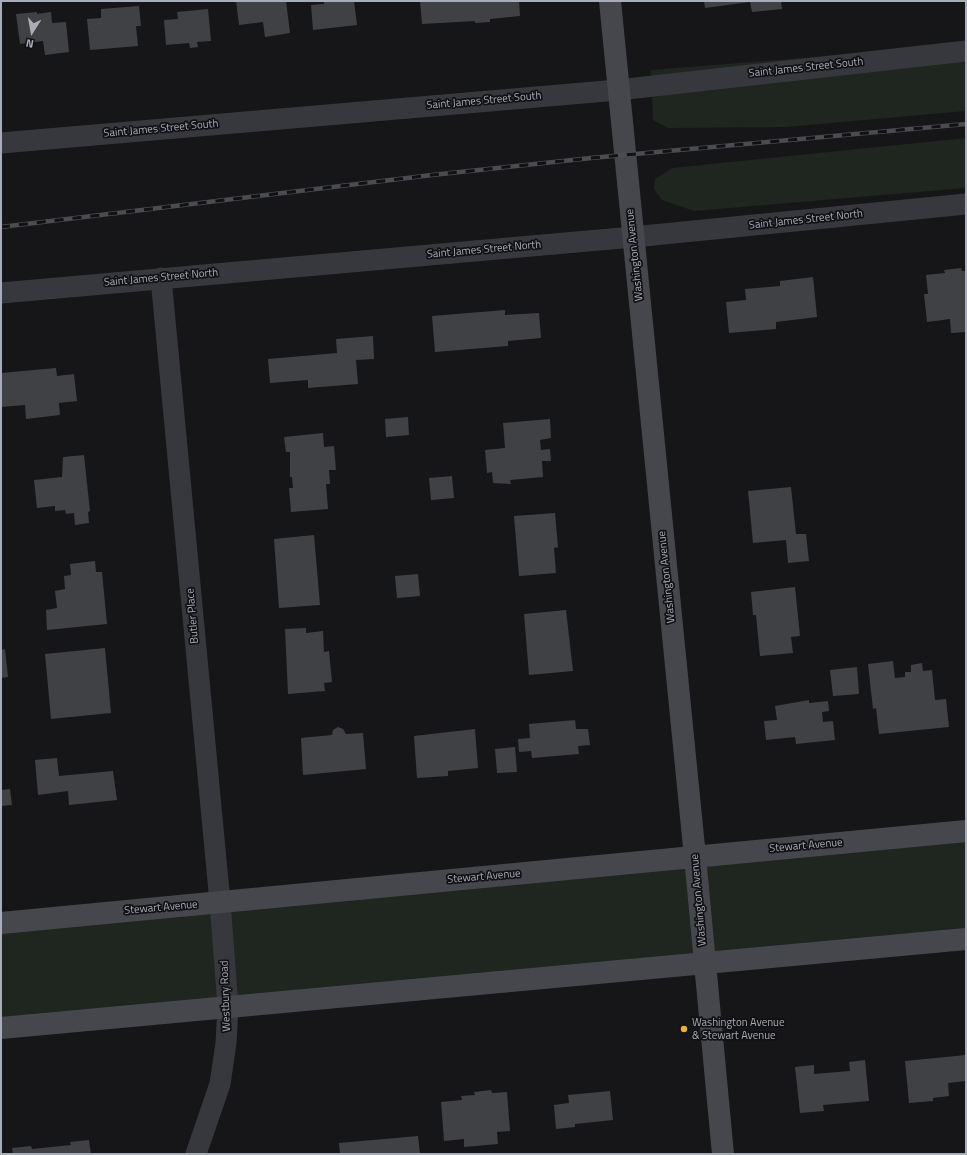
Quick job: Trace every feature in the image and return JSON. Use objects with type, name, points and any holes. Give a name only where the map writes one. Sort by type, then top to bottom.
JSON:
[{"type":"main road","name":"Washington Avenue","points":[[610,1],[723,1154]]},
{"type":"main road","name":"Stewart Avenue","points":[[1,923],[966,831]]},
{"type":"main road","points":[[1,1028],[966,939]]},
{"type":"street","name":"Saint James Street South","points":[[1,143],[618,90],[966,50]]},
{"type":"street","name":"Saint James Street North","points":[[1,293],[633,237],[966,204]]},
{"type":"street","name":"Butler Place","points":[[162,278],[224,954]]},
{"type":"street","name":"Westbury Road","points":[[196,1154],[220,1084],[226,1043],[228,1007],[224,954]]},
{"type":"shaded area","points":[[966,45],[966,111],[786,127],[668,128],[653,120],[651,70]]},
{"type":"shaded area","points":[[966,138],[966,188],[694,211],[662,200],[654,189],[655,179],[672,168]]},
{"type":"shaded area","points":[[966,828],[966,941],[1,1028],[1,917]]},
{"type":"building","points":[[236,1],[286,1],[290,33],[265,37],[263,22],[239,25]]},
{"type":"building","points":[[324,1],[354,1],[357,25],[313,30],[311,5],[324,4]]},
{"type":"building","points":[[420,1],[519,1],[520,16],[490,19],[490,22],[475,23],[475,21],[422,24]]},
{"type":"building","points":[[704,1],[781,1],[782,9],[752,12],[750,2],[705,8]]},
{"type":"building","points":[[139,6],[141,26],[136,26],[138,46],[90,50],[87,19],[101,18],[101,9]]},
{"type":"building","points":[[208,9],[211,41],[197,42],[198,47],[190,48],[189,43],[166,45],[164,20],[178,19],[177,12]]},
{"type":"building","points":[[37,12],[37,14],[51,12],[52,23],[66,22],[69,52],[45,55],[43,41],[20,44],[16,14]]},
{"type":"building","points":[[961,268],[962,271],[966,271],[966,332],[951,333],[950,319],[927,322],[924,294],[928,294],[926,275],[945,273],[944,270]]},
{"type":"building","points":[[813,277],[817,317],[776,322],[776,329],[729,333],[726,302],[746,300],[745,289],[780,286],[780,281]]},
{"type":"building","points":[[505,310],[505,315],[539,313],[541,338],[508,341],[508,346],[435,352],[432,316]]},
{"type":"building","points":[[373,336],[374,359],[356,360],[358,384],[308,388],[308,380],[270,383],[268,359],[337,353],[336,339]]},
{"type":"building","points":[[56,368],[57,376],[74,374],[77,401],[59,403],[60,415],[26,419],[25,405],[1,407],[1,373]]},
{"type":"building","points":[[408,417],[409,435],[386,437],[385,419]]},
{"type":"building","points":[[550,419],[551,438],[540,440],[541,450],[550,449],[551,461],[542,461],[543,477],[510,480],[511,484],[493,483],[492,472],[487,473],[485,450],[505,448],[503,423]]},
{"type":"building","points":[[323,433],[324,447],[334,446],[336,470],[329,470],[330,484],[326,484],[328,509],[291,512],[289,488],[293,488],[292,477],[290,477],[290,452],[286,452],[284,437]]},
{"type":"building","points":[[84,455],[90,511],[88,512],[89,523],[75,525],[74,513],[66,514],[65,510],[55,511],[55,506],[37,508],[34,480],[62,477],[63,457]]},
{"type":"building","points":[[452,476],[454,498],[431,500],[429,478]]},
{"type":"building","points":[[791,487],[796,534],[806,534],[809,561],[788,563],[786,540],[753,543],[748,491]]},
{"type":"building","points":[[555,513],[558,547],[554,548],[556,573],[519,576],[514,516]]},
{"type":"building","points":[[314,535],[320,605],[279,608],[274,539]]},
{"type":"building","points":[[95,561],[96,572],[102,572],[107,624],[47,630],[46,610],[57,608],[55,591],[65,589],[64,576],[71,575],[70,564]]},
{"type":"building","points":[[418,574],[420,596],[397,598],[395,576]]},
{"type":"building","points":[[795,587],[800,636],[791,637],[793,653],[760,656],[756,615],[753,615],[751,592]]},
{"type":"building","points":[[566,610],[573,671],[529,675],[524,614]]},
{"type":"building","points":[[306,628],[306,633],[323,631],[324,652],[329,651],[332,682],[324,683],[325,691],[288,694],[285,629]]},
{"type":"building","points":[[105,648],[111,713],[51,719],[45,654]]},
{"type":"building","points":[[5,649],[8,677],[1,678],[1,650]]},
{"type":"building","points":[[893,661],[895,678],[905,677],[905,672],[911,672],[911,665],[922,663],[923,671],[932,670],[935,700],[946,699],[949,727],[879,734],[876,708],[873,709],[868,664]]},
{"type":"building","points":[[857,667],[859,694],[833,696],[830,670]]},
{"type":"building","points":[[809,700],[809,703],[828,701],[829,711],[822,712],[823,722],[833,721],[835,740],[796,744],[795,737],[766,740],[764,721],[777,720],[775,706]]},
{"type":"building","points":[[575,720],[576,729],[588,729],[590,745],[578,746],[579,754],[532,758],[531,751],[519,752],[518,739],[530,738],[529,724]]},
{"type":"building","points":[[338,727],[343,729],[346,734],[363,733],[366,769],[303,775],[301,738],[332,735],[333,730]]},
{"type":"building","points":[[475,729],[478,768],[448,771],[448,776],[417,778],[414,736]]},
{"type":"building","points":[[515,747],[517,772],[497,773],[495,749]]},
{"type":"building","points":[[57,758],[59,776],[113,771],[117,800],[69,805],[68,791],[38,795],[35,760]]},
{"type":"building","points":[[10,789],[12,805],[1,806],[1,790]]},
{"type":"building","points":[[966,1055],[966,1081],[948,1083],[949,1096],[933,1098],[933,1101],[909,1103],[905,1061]]},
{"type":"building","points":[[865,1060],[869,1101],[823,1105],[824,1111],[800,1113],[795,1067],[814,1065],[814,1074],[850,1071],[849,1062]]},
{"type":"building","points":[[491,1090],[492,1093],[507,1092],[510,1131],[497,1132],[498,1144],[464,1147],[464,1139],[444,1141],[441,1102],[462,1100],[461,1096],[475,1095],[474,1092]]},
{"type":"building","points":[[610,1091],[613,1120],[575,1124],[575,1127],[556,1129],[554,1105],[569,1103],[568,1095]]},
{"type":"building","points":[[418,1136],[420,1154],[340,1154],[339,1143]]},
{"type":"building","points":[[89,1140],[91,1154],[13,1154],[12,1148],[31,1146],[32,1149],[71,1145],[70,1142]]},
{"type":"railway","points":[[1,227],[432,175],[591,158],[966,124]]},
{"type":"place","name":"Washington Avenue & Stewart Avenue","points":[[684,1029]]}]
